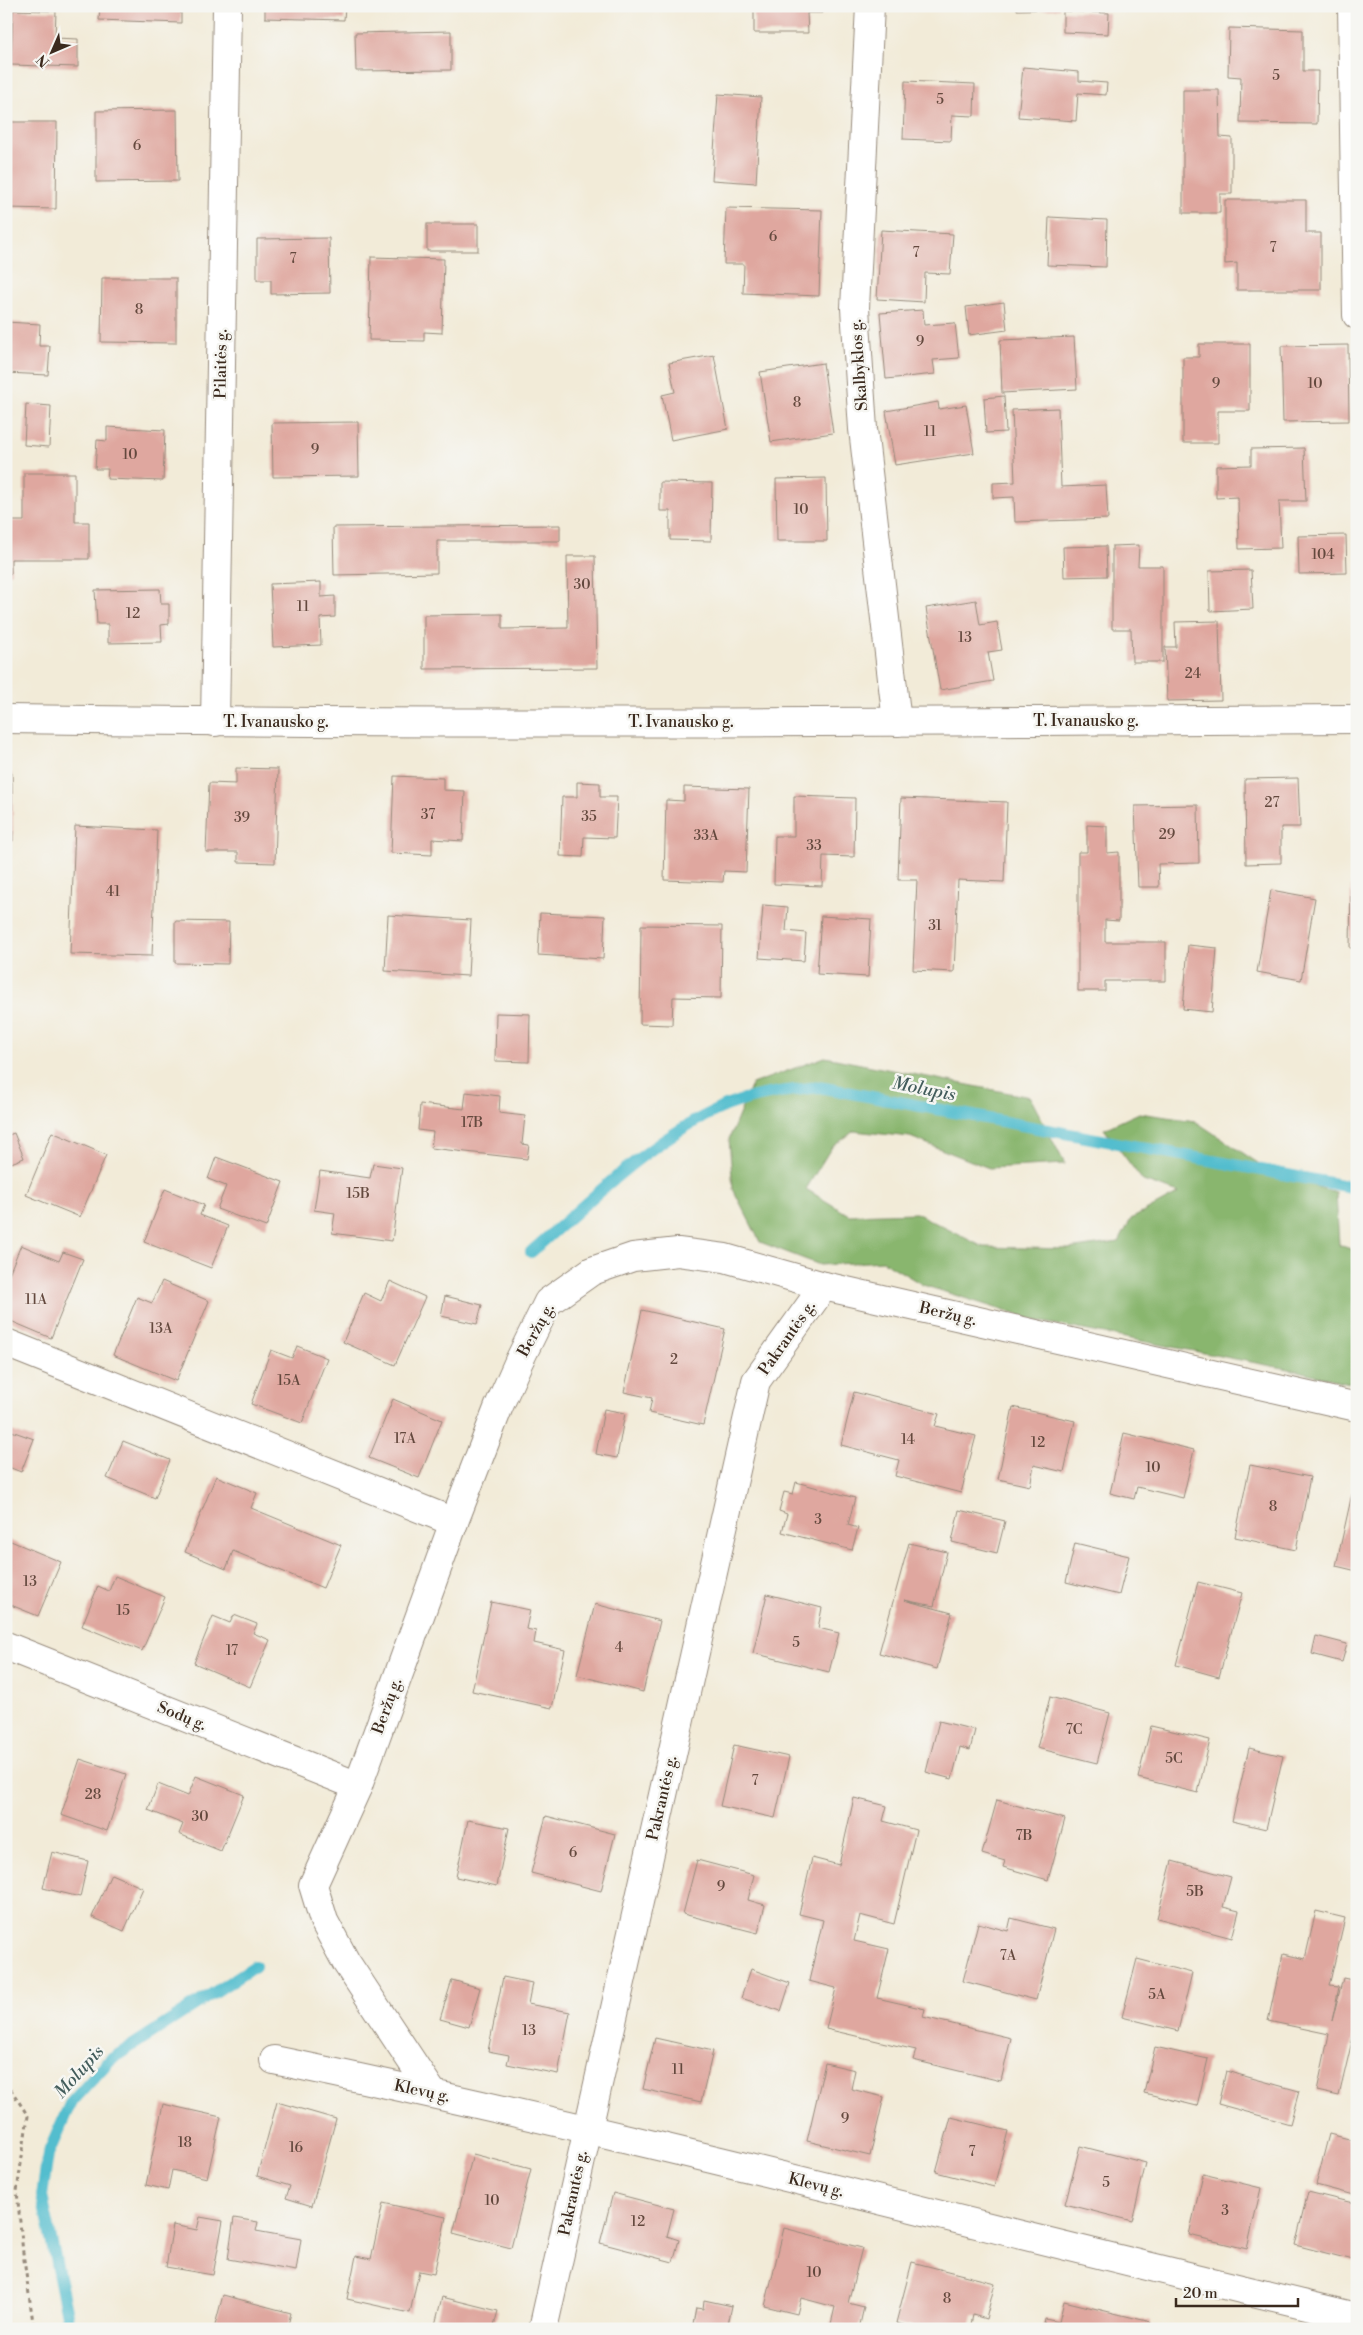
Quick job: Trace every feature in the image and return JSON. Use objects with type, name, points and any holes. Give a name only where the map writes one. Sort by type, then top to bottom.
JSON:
[{"type":"street","name":"Pilaitės g.","points":[[215,722],[227,6]]},
{"type":"street","name":"Skalbyklos g.","points":[[870,6],[855,308],[863,429],[897,722]]},
{"type":"street","points":[[1352,6],[1357,315]]},
{"type":"street","name":"T. Ivanausko g.","points":[[6,718],[215,722],[1357,720]]},
{"type":"street","name":"Beržų g.","points":[[432,2092],[346,1962],[324,1921],[313,1885],[358,1786],[454,1522],[499,1406],[548,1302],[592,1271],[634,1256],[678,1252],[725,1258],[824,1286],[1357,1407]]},
{"type":"street","name":"Pakrantės g.","points":[[543,2329],[756,1381],[824,1286]]},
{"type":"street","points":[[6,1343],[454,1522]]},
{"type":"street","name":"Sodų g.","points":[[6,1646],[358,1786]]},
{"type":"street","name":"Klevų g.","points":[[274,2060],[432,2092],[587,2128],[1040,2241],[1357,2317]]},
{"type":"path","points":[[6,2082],[28,2116],[17,2191],[23,2253],[33,2322],[32,2329]]},
{"type":"green space","points":[[825,1057],[1030,1097],[1065,1164],[989,1168],[910,1137],[854,1131],[831,1148],[806,1189],[849,1215],[916,1213],[983,1247],[1068,1249],[1119,1242],[1131,1219],[1179,1193],[1143,1181],[1104,1129],[1139,1113],[1195,1121],[1270,1171],[1336,1193],[1339,1245],[1357,1251],[1357,1385],[1298,1371],[1037,1321],[923,1285],[883,1261],[820,1265],[760,1242],[733,1189],[729,1139],[752,1084]]},
{"type":"building","points":[[100,6],[181,6],[181,23],[99,20]]},
{"type":"building","points":[[265,6],[345,6],[344,20],[265,18]]},
{"type":"building","points":[[754,6],[822,6],[822,13],[807,13],[808,33],[754,33]]},
{"type":"building","points":[[1017,6],[1060,6],[1060,9],[1017,10]]},
{"type":"building","points":[[13,10],[56,11],[55,38],[78,39],[78,67],[11,65]]},
{"type":"building","points":[[1063,11],[1109,13],[1108,34],[1063,32]]},
{"type":"building","points":[[1229,28],[1303,30],[1303,71],[1318,71],[1317,124],[1240,123],[1241,77],[1228,76]]},
{"type":"building","points":[[451,31],[451,70],[356,71],[355,33]]},
{"type":"building","points":[[1023,67],[1079,72],[1079,81],[1107,83],[1106,95],[1078,93],[1076,121],[1018,117]]},
{"type":"building","points":[[905,81],[975,84],[974,116],[952,115],[951,141],[903,139]]},
{"type":"building","points":[[1183,90],[1219,90],[1220,137],[1232,138],[1232,194],[1220,194],[1220,213],[1183,213]]},
{"type":"building","points":[[718,94],[761,97],[756,183],[712,180]]},
{"type":"building","points":[[177,110],[178,181],[96,182],[96,111]]},
{"type":"building","points":[[6,122],[57,122],[56,209],[6,208]]},
{"type":"building","points":[[1225,200],[1306,200],[1306,233],[1321,233],[1321,290],[1237,290],[1237,263],[1225,264]]},
{"type":"building","points":[[726,208],[822,210],[819,296],[743,293],[744,264],[724,264]]},
{"type":"building","points":[[1049,217],[1107,220],[1106,267],[1047,265]]},
{"type":"building","points":[[427,224],[478,224],[478,251],[427,251]]},
{"type":"building","points":[[881,230],[953,234],[950,274],[925,273],[924,302],[877,299]]},
{"type":"building","points":[[329,238],[330,293],[271,294],[271,280],[257,280],[257,239]]},
{"type":"building","points":[[371,257],[444,259],[442,333],[424,332],[424,341],[369,340]]},
{"type":"building","points":[[102,278],[176,278],[176,343],[101,342]]},
{"type":"building","points":[[1004,302],[1007,330],[969,335],[966,307]]},
{"type":"building","points":[[923,310],[924,325],[955,323],[959,358],[933,360],[935,374],[886,379],[880,313]]},
{"type":"building","points":[[6,322],[40,324],[39,346],[50,346],[48,375],[6,373]]},
{"type":"building","points":[[1074,337],[1077,389],[1002,393],[1000,340]]},
{"type":"building","points":[[1199,344],[1250,344],[1250,411],[1218,411],[1218,443],[1183,443],[1183,357],[1199,357]]},
{"type":"building","points":[[1348,345],[1349,421],[1283,422],[1281,346]]},
{"type":"building","points":[[714,355],[728,429],[671,440],[662,395],[675,392],[669,363]]},
{"type":"building","points":[[823,363],[833,433],[771,442],[760,372]]},
{"type":"building","points":[[1004,396],[1006,432],[986,433],[984,398]]},
{"type":"building","points":[[938,402],[939,409],[966,405],[974,453],[895,465],[886,411]]},
{"type":"building","points":[[26,404],[51,406],[49,447],[24,445]]},
{"type":"building","points":[[1058,408],[1061,487],[1106,485],[1108,519],[1015,522],[1014,497],[993,498],[993,483],[1015,482],[1012,410]]},
{"type":"building","points":[[358,422],[359,476],[273,477],[272,423]]},
{"type":"building","points":[[107,427],[165,430],[163,481],[107,479],[108,469],[95,469],[97,440],[107,441]]},
{"type":"building","points":[[1304,448],[1306,501],[1279,501],[1281,548],[1239,549],[1238,497],[1216,498],[1216,466],[1251,465],[1251,449]]},
{"type":"building","points":[[24,473],[75,473],[75,522],[89,522],[89,559],[11,559],[11,574],[6,574],[6,521],[24,521]]},
{"type":"building","points":[[826,478],[827,541],[777,541],[776,479]]},
{"type":"building","points":[[660,482],[712,483],[711,541],[670,540],[670,511],[660,511]]},
{"type":"building","points":[[560,525],[560,541],[437,541],[437,573],[334,575],[333,527]]},
{"type":"building","points":[[1346,535],[1347,573],[1299,574],[1298,536]]},
{"type":"building","points":[[1139,545],[1138,566],[1163,566],[1163,662],[1132,662],[1131,629],[1112,629],[1112,546]]},
{"type":"building","points":[[1106,546],[1107,576],[1064,577],[1063,547]]},
{"type":"building","points":[[567,556],[595,556],[597,668],[424,669],[424,615],[502,614],[502,629],[568,628]]},
{"type":"building","points":[[1251,570],[1253,609],[1210,611],[1209,571]]},
{"type":"building","points":[[321,582],[321,597],[335,596],[335,617],[320,618],[321,645],[273,647],[270,584]]},
{"type":"building","points":[[160,589],[161,604],[169,604],[169,624],[161,625],[162,642],[108,643],[108,624],[97,624],[95,590]]},
{"type":"building","points":[[976,600],[980,625],[997,622],[1002,650],[988,652],[993,681],[940,690],[926,608]]},
{"type":"building","points":[[1219,621],[1221,700],[1167,701],[1165,647],[1176,647],[1175,622]]},
{"type":"building","points":[[236,768],[278,769],[275,863],[238,862],[238,852],[206,852],[209,783],[236,784]]},
{"type":"building","points":[[6,773],[12,773],[13,841],[6,841]]},
{"type":"building","points":[[394,776],[443,778],[443,790],[465,791],[463,841],[432,839],[432,855],[391,853]]},
{"type":"building","points":[[1298,778],[1300,827],[1281,827],[1281,863],[1246,864],[1245,779]]},
{"type":"building","points":[[577,782],[600,783],[600,797],[617,797],[615,838],[584,837],[583,857],[560,856],[562,797],[577,797]]},
{"type":"building","points":[[684,787],[749,789],[746,872],[724,871],[723,882],[664,880],[666,800],[684,801]]},
{"type":"building","points":[[794,796],[855,798],[854,857],[823,856],[822,886],[774,884],[775,836],[794,836]]},
{"type":"building","points":[[901,798],[1007,802],[1004,882],[958,880],[954,972],[913,970],[917,880],[898,880]]},
{"type":"building","points":[[1198,805],[1199,863],[1158,864],[1159,887],[1138,887],[1135,806]]},
{"type":"building","points":[[1087,825],[1107,826],[1107,853],[1119,852],[1119,921],[1105,920],[1105,942],[1166,942],[1166,981],[1105,981],[1105,991],[1078,991],[1078,852],[1087,852]]},
{"type":"building","points":[[75,826],[157,830],[152,956],[70,954]]},
{"type":"building","points":[[1351,883],[1357,883],[1357,948],[1350,948]]},
{"type":"building","points":[[1271,890],[1315,898],[1301,980],[1257,972]]},
{"type":"building","points":[[763,905],[788,907],[786,931],[806,933],[804,961],[759,958]]},
{"type":"building","points":[[540,913],[605,916],[603,959],[538,955]]},
{"type":"building","points":[[388,915],[471,920],[468,976],[385,971]]},
{"type":"building","points":[[821,916],[871,919],[868,977],[817,974]]},
{"type":"building","points":[[175,921],[229,922],[228,964],[175,963]]},
{"type":"building","points":[[641,925],[722,926],[721,998],[673,997],[672,1025],[640,1024]]},
{"type":"building","points":[[1188,945],[1217,948],[1212,1012],[1183,1009]]},
{"type":"building","points":[[496,1013],[530,1014],[529,1062],[495,1061]]},
{"type":"building","points":[[466,1092],[500,1096],[499,1113],[525,1116],[522,1144],[529,1145],[527,1159],[431,1148],[433,1132],[418,1130],[420,1104],[464,1109]]},
{"type":"building","points":[[52,1132],[106,1155],[80,1217],[26,1195]]},
{"type":"building","points":[[14,1133],[24,1158],[6,1165],[6,1136]]},
{"type":"building","points":[[216,1157],[283,1182],[266,1227],[217,1209],[226,1186],[208,1179]]},
{"type":"building","points":[[373,1164],[402,1168],[392,1241],[332,1233],[335,1213],[314,1210],[320,1171],[370,1178]]},
{"type":"building","points":[[165,1189],[204,1205],[200,1215],[228,1226],[211,1268],[144,1242]]},
{"type":"building","points":[[21,1245],[59,1261],[63,1252],[83,1259],[51,1338],[6,1319],[6,1281]]},
{"type":"building","points":[[162,1281],[209,1301],[176,1381],[113,1355],[137,1297],[152,1303]]},
{"type":"building","points":[[390,1281],[425,1297],[395,1365],[343,1342],[364,1293],[381,1301]]},
{"type":"building","points":[[445,1296],[482,1305],[477,1324],[441,1316]]},
{"type":"building","points":[[642,1310],[725,1329],[703,1425],[649,1413],[652,1398],[624,1392]]},
{"type":"building","points":[[297,1346],[327,1358],[302,1423],[251,1404],[271,1350],[292,1358]]},
{"type":"building","points":[[854,1392],[939,1414],[935,1426],[976,1436],[961,1493],[895,1476],[899,1460],[841,1445]]},
{"type":"building","points":[[393,1399],[442,1420],[419,1478],[369,1458]]},
{"type":"building","points":[[1013,1407],[1075,1421],[1064,1472],[1034,1465],[1030,1486],[998,1479]]},
{"type":"building","points":[[604,1409],[625,1413],[617,1458],[596,1454]]},
{"type":"building","points":[[6,1429],[34,1439],[21,1472],[6,1466]]},
{"type":"building","points":[[1124,1433],[1194,1450],[1183,1498],[1137,1487],[1134,1499],[1110,1493]]},
{"type":"building","points":[[123,1441],[170,1460],[155,1498],[107,1478]]},
{"type":"building","points":[[1250,1465],[1310,1477],[1296,1550],[1235,1537]]},
{"type":"building","points":[[216,1476],[257,1493],[251,1508],[341,1545],[323,1588],[233,1551],[226,1569],[185,1552]]},
{"type":"building","points":[[796,1482],[855,1498],[848,1525],[858,1528],[852,1550],[782,1532],[787,1514],[779,1511],[784,1492],[793,1494]]},
{"type":"building","points":[[1352,1494],[1357,1495],[1357,1571],[1336,1566]]},
{"type":"building","points":[[959,1510],[1005,1521],[997,1553],[952,1542]]},
{"type":"building","points":[[6,1539],[61,1562],[38,1616],[6,1603]]},
{"type":"building","points":[[909,1543],[947,1552],[934,1606],[904,1600],[952,1613],[937,1669],[879,1653]]},
{"type":"building","points":[[1075,1543],[1129,1556],[1119,1595],[1066,1582]]},
{"type":"building","points":[[115,1576],[165,1597],[142,1651],[82,1626],[98,1586],[109,1591]]},
{"type":"building","points":[[1198,1582],[1242,1593],[1219,1677],[1176,1665]]},
{"type":"building","points":[[767,1594],[822,1608],[818,1628],[839,1633],[829,1672],[753,1653]]},
{"type":"building","points":[[491,1602],[530,1610],[526,1629],[536,1631],[534,1643],[565,1650],[552,1708],[472,1691]]},
{"type":"building","points":[[595,1604],[660,1621],[643,1692],[577,1675]]},
{"type":"building","points":[[234,1615],[257,1624],[253,1633],[270,1640],[250,1687],[194,1663],[213,1616],[230,1623]]},
{"type":"building","points":[[1316,1636],[1347,1644],[1342,1662],[1312,1654]]},
{"type":"building","points":[[1050,1697],[1110,1713],[1097,1763],[1037,1748]]},
{"type":"building","points":[[939,1721],[975,1730],[970,1750],[960,1747],[952,1779],[926,1772]]},
{"type":"building","points":[[1151,1726],[1210,1740],[1198,1793],[1138,1778]]},
{"type":"building","points":[[734,1745],[789,1757],[775,1818],[720,1806]]},
{"type":"building","points":[[1249,1748],[1283,1756],[1266,1829],[1232,1821]]},
{"type":"building","points":[[80,1759],[126,1774],[107,1831],[61,1815]]},
{"type":"building","points":[[196,1776],[244,1795],[221,1851],[179,1834],[183,1824],[148,1810],[158,1784],[188,1796]]},
{"type":"building","points":[[854,1798],[887,1806],[883,1821],[916,1830],[894,1924],[860,1915],[854,1941],[889,1949],[877,1998],[925,2009],[923,2017],[1011,2038],[1001,2081],[913,2060],[916,2050],[826,2029],[836,1988],[809,1981],[823,1920],[799,1914],[812,1858],[839,1865]]},
{"type":"building","points":[[997,1800],[1065,1819],[1048,1880],[1003,1867],[1005,1861],[982,1854]]},
{"type":"building","points":[[546,1816],[615,1834],[601,1891],[531,1873]]},
{"type":"building","points":[[468,1820],[509,1828],[497,1886],[456,1877]]},
{"type":"building","points":[[52,1852],[88,1861],[80,1897],[43,1888]]},
{"type":"building","points":[[697,1860],[754,1875],[748,1900],[765,1905],[758,1933],[683,1914]]},
{"type":"building","points":[[1172,1861],[1231,1877],[1223,1907],[1239,1911],[1232,1938],[1157,1918]]},
{"type":"building","points":[[111,1874],[143,1888],[124,1931],[92,1917]]},
{"type":"building","points":[[1316,1911],[1345,1918],[1329,1986],[1339,1987],[1332,2021],[1343,1978],[1357,1981],[1357,2020],[1339,2096],[1317,2091],[1329,2034],[1268,2021],[1283,1954],[1305,1959]]},
{"type":"building","points":[[1011,1918],[1054,1929],[1036,2000],[963,1981],[978,1923],[1008,1931]]},
{"type":"building","points":[[1137,1959],[1192,1973],[1178,2031],[1122,2017]]},
{"type":"building","points":[[751,1969],[790,1983],[781,2011],[741,1998]]},
{"type":"building","points":[[503,1977],[532,1983],[528,2004],[570,2012],[558,2074],[507,2064],[509,2055],[488,2051]]},
{"type":"building","points":[[452,1980],[480,1988],[469,2027],[440,2019]]},
{"type":"building","points":[[655,2038],[713,2051],[701,2102],[643,2089]]},
{"type":"building","points":[[1155,2047],[1208,2059],[1197,2106],[1144,2093]]},
{"type":"building","points":[[825,2063],[855,2070],[851,2089],[884,2097],[870,2156],[807,2141]]},
{"type":"building","points":[[1226,2071],[1299,2091],[1290,2124],[1218,2104]]},
{"type":"building","points":[[277,2102],[336,2119],[312,2206],[286,2198],[290,2186],[257,2176]]},
{"type":"building","points":[[163,2104],[221,2117],[207,2178],[172,2170],[168,2190],[146,2185]]},
{"type":"building","points":[[951,2117],[1008,2131],[994,2187],[936,2172]]},
{"type":"building","points":[[1329,2134],[1357,2141],[1357,2196],[1316,2185]]},
{"type":"building","points":[[1080,2146],[1146,2163],[1132,2221],[1065,2204]]},
{"type":"building","points":[[473,2154],[531,2169],[511,2248],[453,2233]]},
{"type":"building","points":[[1203,2174],[1261,2188],[1247,2249],[1189,2235]]},
{"type":"building","points":[[1308,2192],[1357,2204],[1357,2261],[1295,2245]]},
{"type":"building","points":[[613,2193],[674,2209],[667,2236],[679,2240],[673,2262],[600,2243]]},
{"type":"building","points":[[383,2203],[446,2217],[434,2274],[419,2271],[410,2313],[347,2299],[356,2256],[371,2259]]},
{"type":"building","points":[[200,2217],[223,2221],[213,2275],[166,2267],[173,2225],[197,2230]]},
{"type":"building","points":[[234,2218],[258,2222],[256,2231],[301,2239],[296,2271],[228,2259]]},
{"type":"building","points":[[784,2228],[862,2248],[848,2303],[864,2307],[859,2329],[831,2324],[835,2307],[801,2298],[797,2314],[765,2306]]},
{"type":"building","points":[[912,2262],[995,2283],[986,2319],[973,2315],[970,2329],[918,2329],[896,2323]]},
{"type":"building","points":[[223,2295],[291,2313],[287,2329],[214,2329]]},
{"type":"building","points":[[442,2297],[498,2311],[493,2329],[434,2329]]},
{"type":"building","points":[[704,2300],[732,2306],[727,2329],[692,2329],[696,2308],[703,2309]]},
{"type":"building","points":[[1064,2301],[1151,2322],[1150,2329],[1043,2329],[1045,2319],[1059,2322]]},
{"type":"waterway","name":"Molupis","points":[[531,1252],[623,1171],[648,1152],[699,1119],[726,1106],[749,1099],[819,1087],[1357,1188]]},
{"type":"waterway","name":"Molupis","points":[[70,2329],[42,2196],[48,2154],[70,2104],[110,2060],[255,1966]]}]
